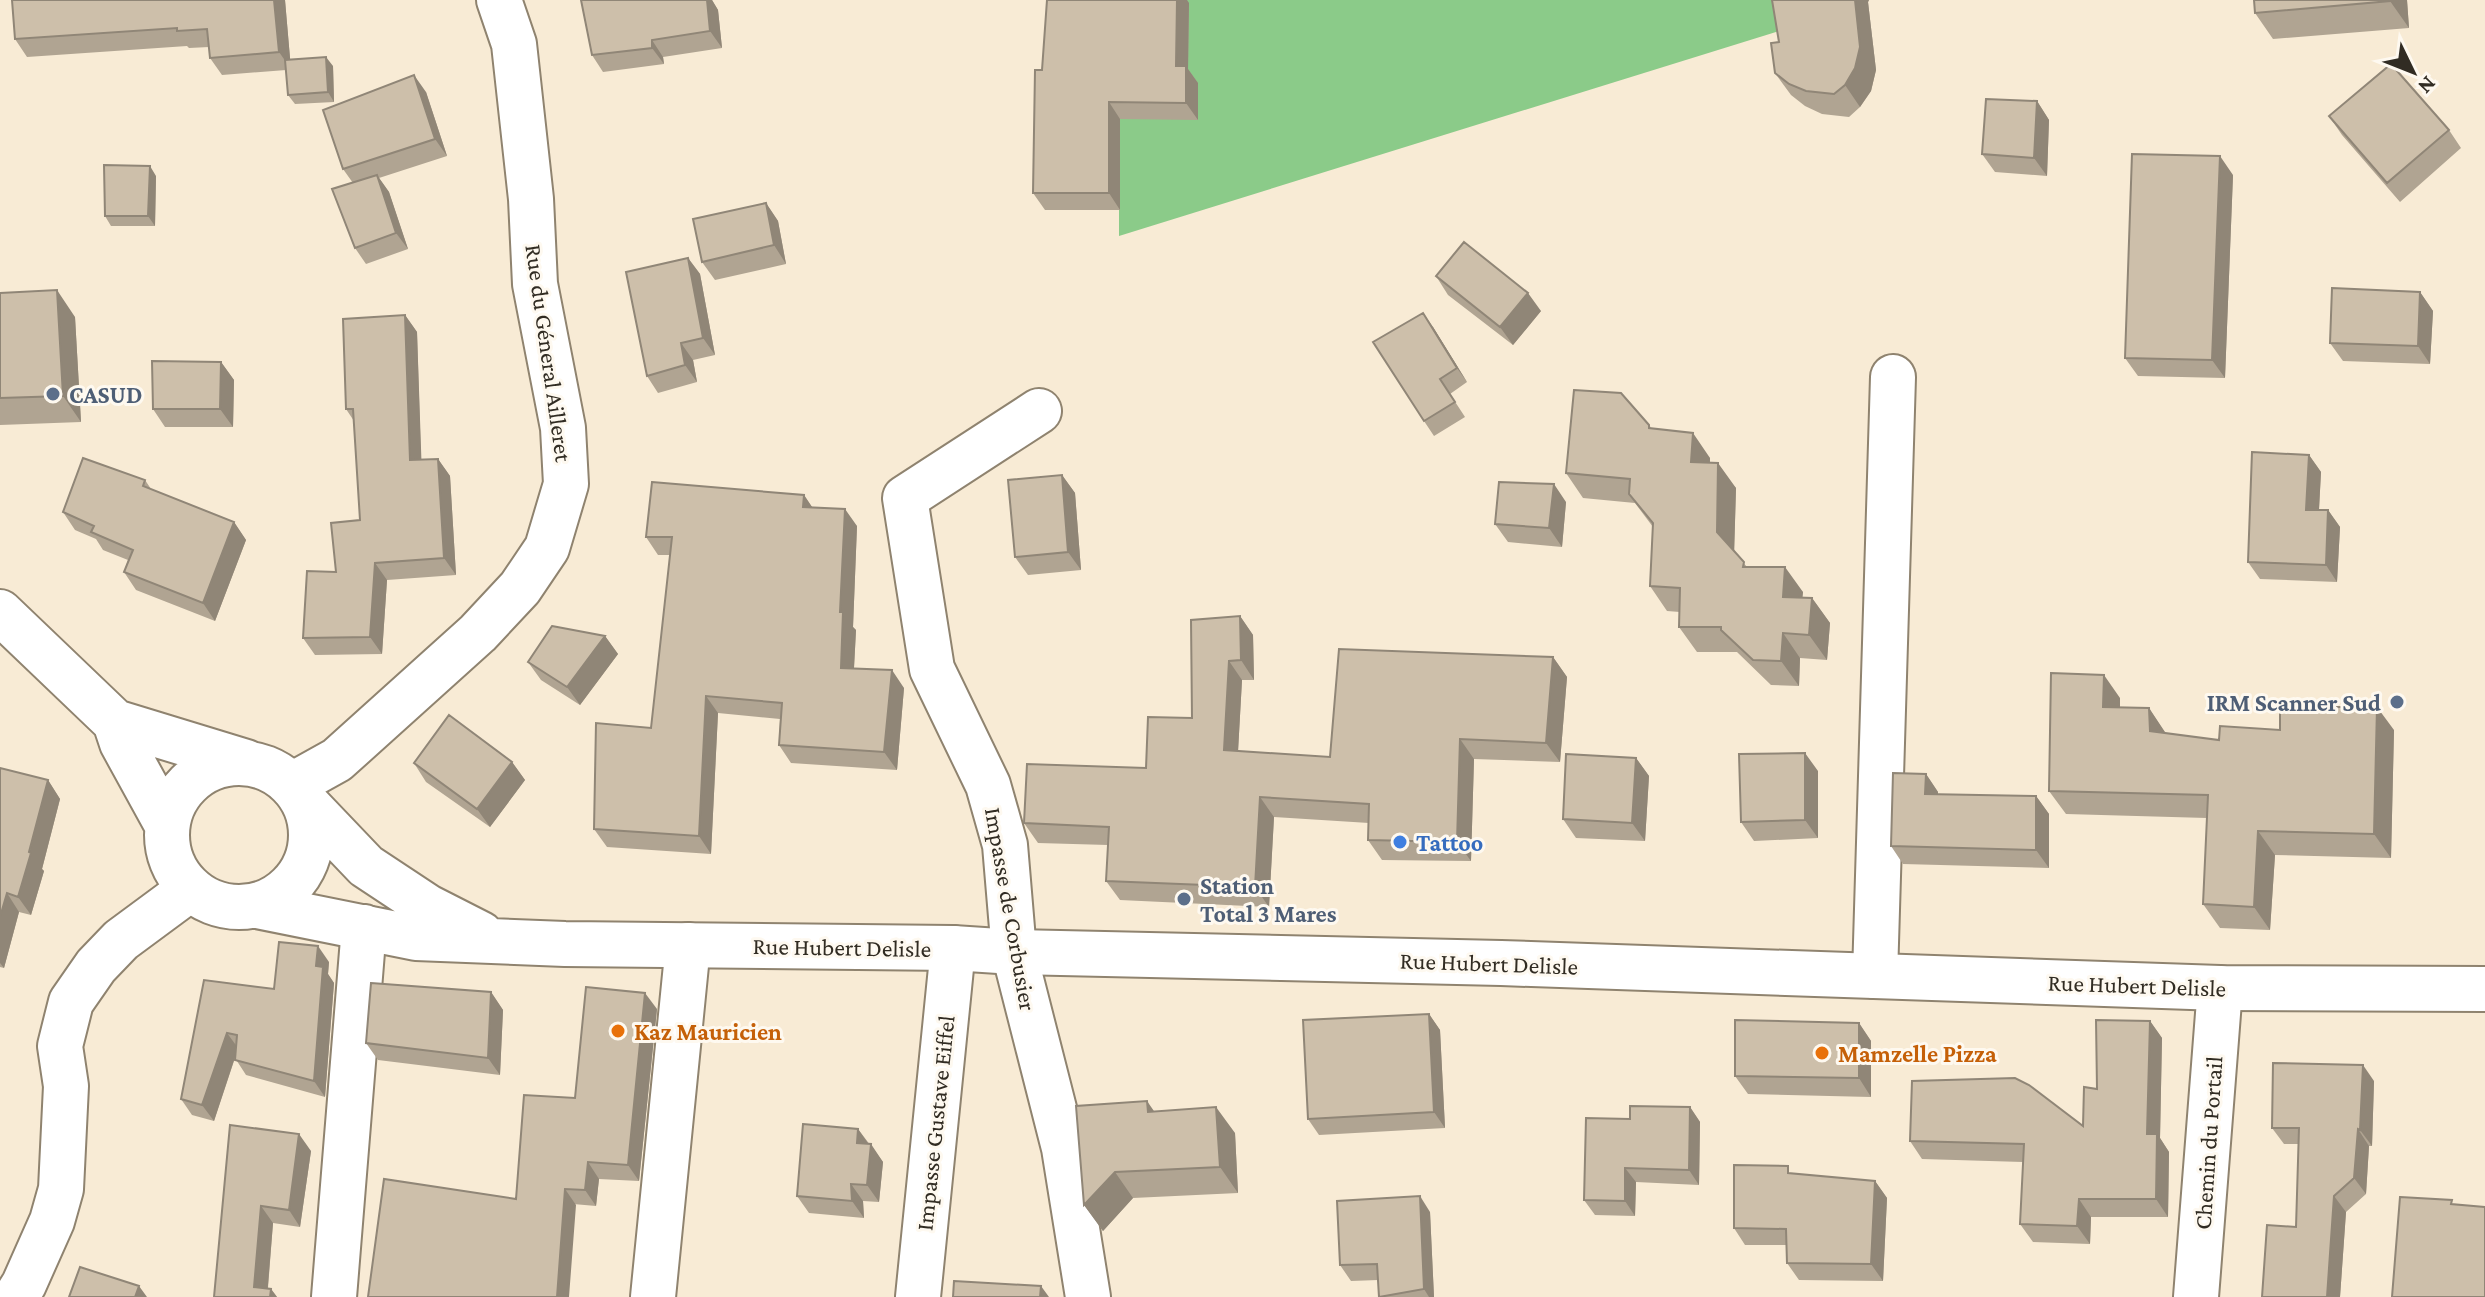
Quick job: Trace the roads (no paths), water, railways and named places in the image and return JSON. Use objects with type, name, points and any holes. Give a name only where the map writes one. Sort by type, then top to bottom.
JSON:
[{"type":"street","name":"Rue du Géneral Ailleret","points":[[298,792],[478,633],[520,588],[547,548],[566,484],[563,428],[535,284],[531,199],[514,44],[499,0]]},
{"type":"street","points":[[1875,976],[1893,377]]},
{"type":"street","name":"Impasse de Corbusier","points":[[1039,411],[905,498],[932,669],[988,785],[1005,845],[1014,952],[1064,1148],[1088,1297]]},
{"type":"street","points":[[0,612],[115,722],[251,763],[272,770],[298,792],[311,820],[312,842],[306,864],[294,882],[278,897],[257,906],[233,908],[210,902],[190,889],[175,871],[167,848],[167,825],[174,802],[187,784],[206,770],[227,763],[251,763]]},
{"type":"street","points":[[115,722],[122,743],[167,825]]},
{"type":"street","name":"Rue Hubert Delisle","points":[[298,792],[366,866],[428,907],[494,941]]},
{"type":"street","points":[[16,1297],[52,1221],[61,1189],[66,1086],[60,1046],[71,1002],[96,966],[121,940],[190,889]]},
{"type":"street","name":"Rue Hubert Delisle","points":[[257,906],[416,938],[565,944],[953,948],[1475,962],[2220,988],[2485,989]]},
{"type":"street","points":[[334,1297],[364,927]]},
{"type":"street","points":[[653,1297],[688,945]]},
{"type":"street","name":"Impasse Gustave Eiffel","points":[[918,1297],[953,948]]},
{"type":"street","name":"Chemin du Portail","points":[[2196,1297],[2220,988]]},
{"type":"place","name":"CASUD","points":[[53,394]]},
{"type":"place","name":"IRM Scanner Sud","points":[[2397,702]]},
{"type":"place","name":"Tattoo","points":[[1400,842]]},
{"type":"place","name":"Station Total 3 Mares","points":[[1184,899]]},
{"type":"place","name":"Kaz Mauricien","points":[[618,1031]]},
{"type":"place","name":"Mamzelle Pizza","points":[[1822,1053]]}]
